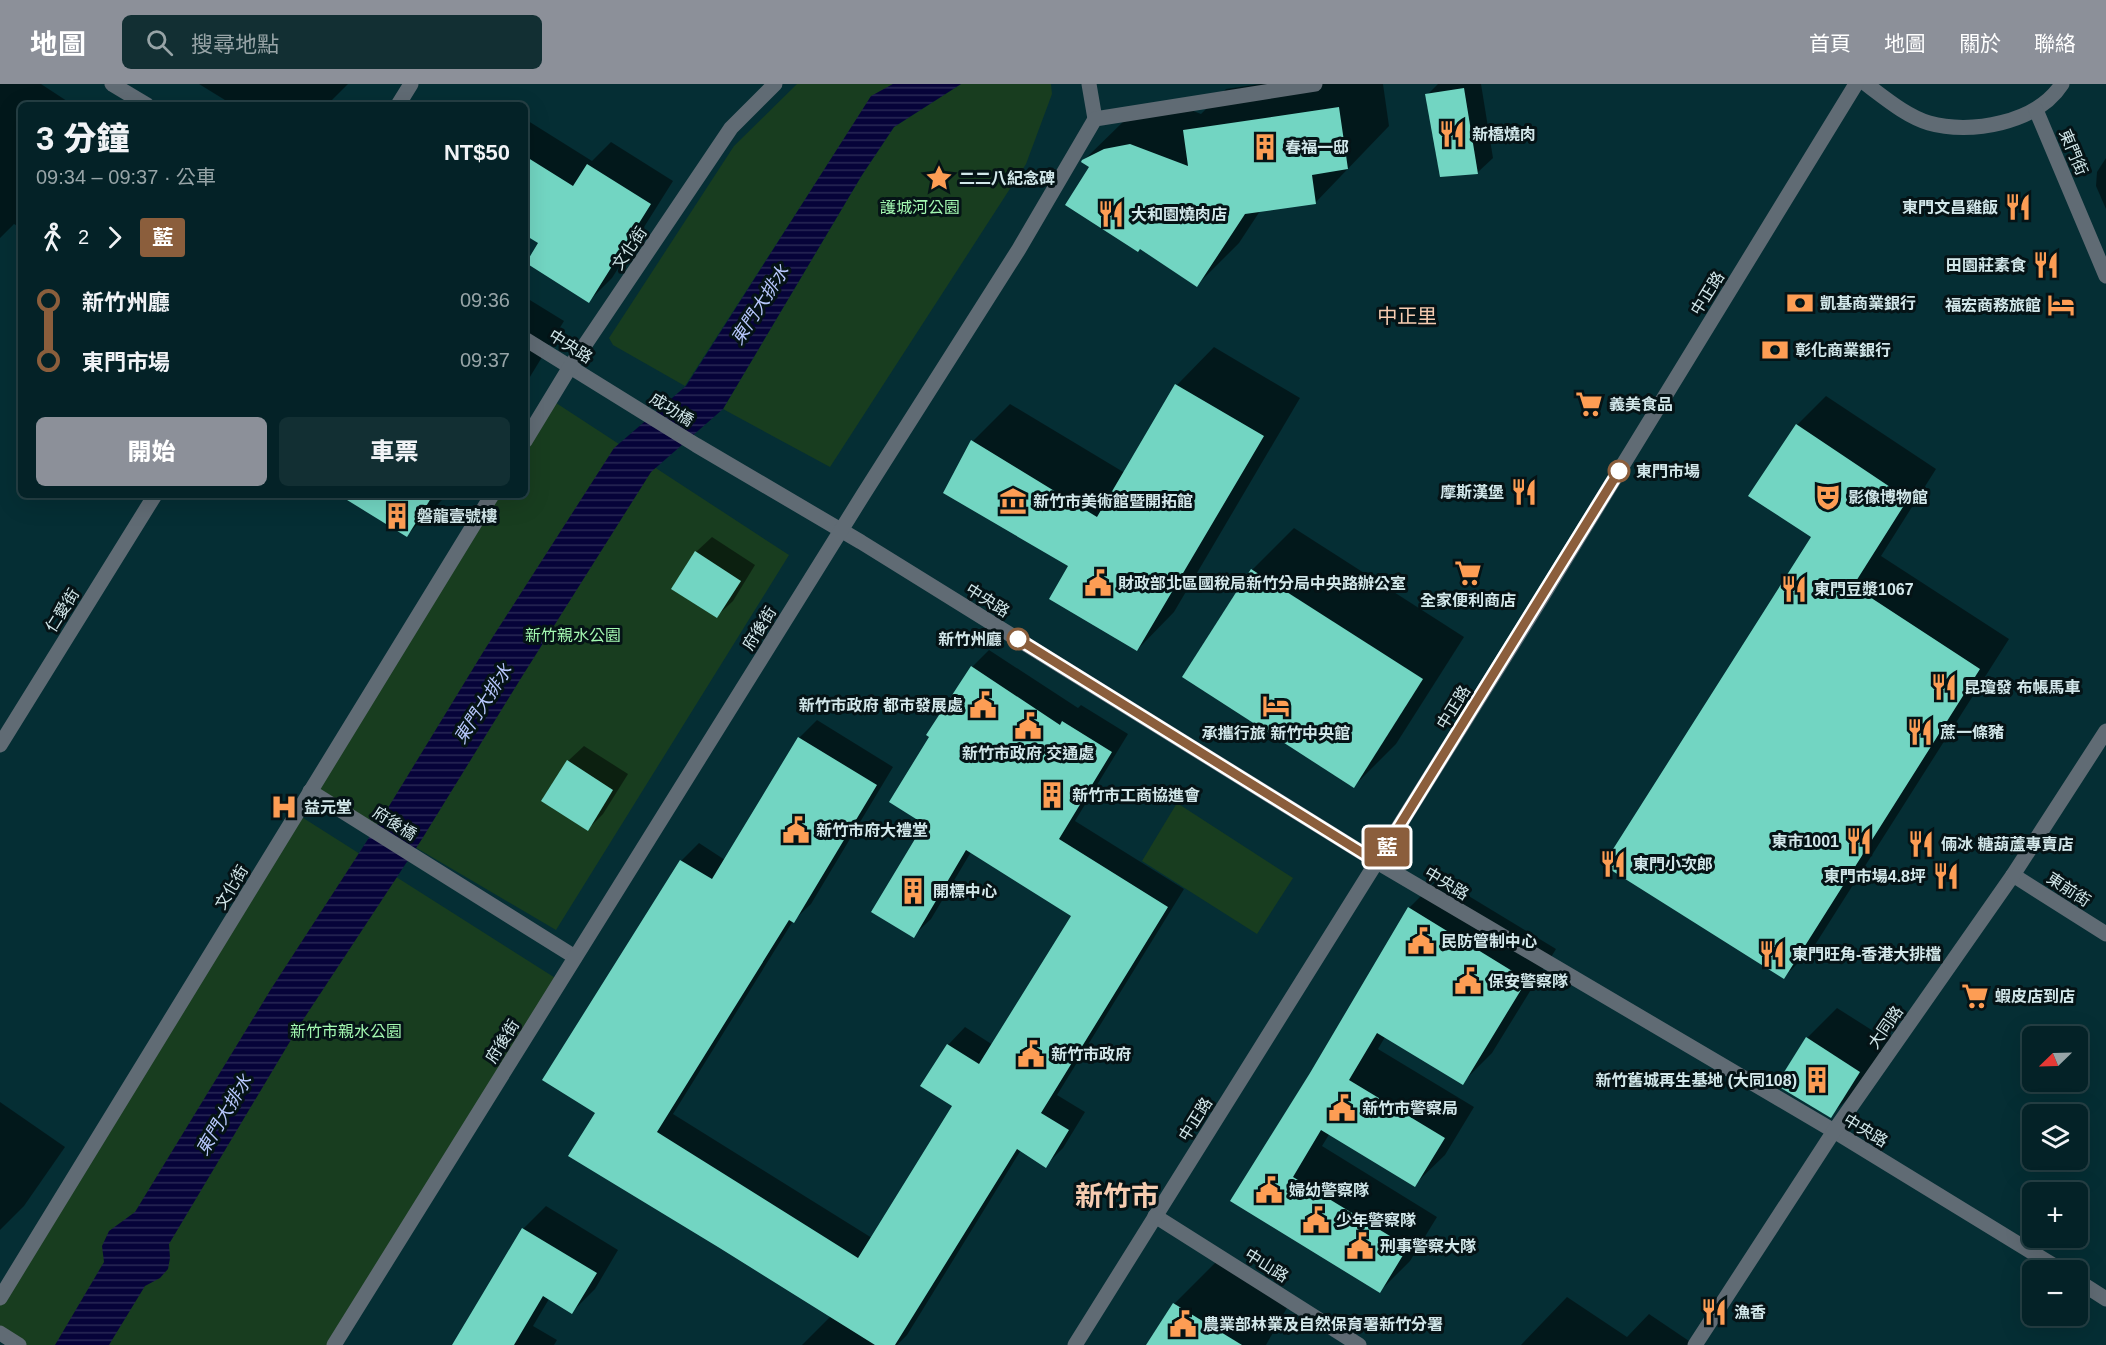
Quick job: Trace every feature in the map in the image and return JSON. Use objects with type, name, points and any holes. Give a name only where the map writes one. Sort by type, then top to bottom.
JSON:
[{"type":"street","points":[[112,84],[142,102]]},
{"type":"street","points":[[400,102],[411,84]]},
{"type":"street","name":"文化街","points":[[528,436],[570,367],[731,128],[775,84]]},
{"type":"street","points":[[1089,84],[1095,119],[1315,84]]},
{"type":"street","name":"中正路","points":[[1075,1345],[1539,602],[1856,84]]},
{"type":"street","points":[[1866,84],[1897,107],[1928,123],[1963,128],[2012,120],[2036,110],[2062,84]]},
{"type":"street","name":"東門街","points":[[2036,110],[2106,276]]},
{"type":"street","name":"府後街","points":[[334,1345],[841,530],[1019,249],[1095,119]]},
{"type":"street","name":"中央路","points":[[528,341],[628,404]]},
{"type":"street","name":"成功橋","points":[[628,404],[696,445]]},
{"type":"street","name":"中央路","points":[[696,445],[841,530],[1377,862],[1834,1131],[2045,1260]]},
{"type":"street","name":"仁愛街","points":[[0,745],[153,498]]},
{"type":"street","name":"文化街","points":[[0,1298],[490,498]]},
{"type":"street","name":"大同路","points":[[1695,1345],[1834,1131],[2013,875],[2106,731]]},
{"type":"street","name":"府後橋","points":[[310,791],[575,957]]},
{"type":"street","name":"東前街","points":[[2013,875],[2106,934]]},
{"type":"street","name":"中山路","points":[[1155,1216],[1359,1345]]},
{"type":"street","points":[[2088,1287],[2106,1299]]},
{"type":"street","points":[[0,1333],[19,1345]]},
{"type":"green space","points":[[797,84],[893,84],[871,97],[685,386],[613,345],[609,338],[734,146]]},
{"type":"green space","name":"護城河公園","points":[[961,84],[1051,84],[1052,94],[1026,164],[830,467],[723,409],[862,175],[894,127]]},
{"type":"green space","name":"新竹親水公園","points":[[550,399],[789,555],[556,930],[313,787],[490,498],[528,498],[528,436]]},
{"type":"green space","points":[[1177,803],[1293,878],[1257,934],[1142,861]]},
{"type":"green space","name":"新竹市親水公園","points":[[297,814],[560,981],[334,1345],[18,1345],[0,1333],[0,1297]]},
{"type":"water","name":"東門大排水","points":[[893,84],[961,84],[894,127],[862,175],[723,409],[651,472],[422,839],[301,1023],[169,1244],[168,1269],[160,1278],[145,1286],[109,1345],[55,1345],[104,1262],[102,1246],[109,1231],[135,1212],[271,989],[383,816],[485,649],[614,448],[686,386],[871,96]]},
{"type":"building","name":"新橋燒肉","points":[[1464,88],[1478,174],[1440,177],[1425,94]]},
{"type":"building","points":[[1339,107],[1348,169],[1312,175],[1316,204],[1245,214],[1197,287],[1140,249],[1138,252],[1065,205],[1089,167],[1081,162],[1082,160],[1104,149],[1130,144],[1188,166],[1183,130]]},
{"type":"building","points":[[528,158],[573,186],[587,164],[651,204],[589,303],[528,264],[528,260],[538,243],[528,237]]},
{"type":"building","points":[[1175,384],[1264,436],[1137,651],[1049,599],[1068,566],[943,493],[971,440],[1097,517]]},
{"type":"building","points":[[1796,424],[1908,499],[1853,586],[1980,669],[1784,979],[1603,865],[1811,537],[1748,496]]},
{"type":"building","name":"磐龍壹號樓","points":[[344,498],[431,498],[407,537]]},
{"type":"building","points":[[695,551],[741,581],[717,618],[671,589]]},
{"type":"building","points":[[1251,569],[1423,679],[1354,788],[1182,677]]},
{"type":"building","points":[[971,666],[1060,725],[1062,721],[1112,752],[1059,839],[1168,907],[1041,1113],[1069,1130],[1046,1168],[1017,1149],[895,1345],[875,1345],[568,1156],[595,1113],[542,1080],[680,860],[712,879],[798,737],[877,785],[794,923],[789,920],[657,1132],[858,1258],[952,1106],[920,1086],[947,1044],[979,1064],[1071,916],[966,850],[914,938],[871,912],[924,824],[889,802],[929,737],[926,735]]},
{"type":"building","points":[[567,760],[613,790],[588,831],[541,801]]},
{"type":"building","name":"新竹市警察局","points":[[1408,907],[1527,980],[1463,1085],[1377,1033],[1349,1080],[1445,1138],[1415,1187],[1321,1130],[1293,1177],[1408,1247],[1380,1293],[1230,1201],[1310,1073]]},
{"type":"building","name":"新竹舊城再生基地 (大同108)","points":[[1806,1037],[1860,1072],[1831,1118],[1776,1085]]},
{"type":"building","points":[[522,1228],[597,1273],[572,1314],[543,1296],[514,1345],[452,1345]]},
{"type":"building","name":"農業部林業及自然保育署新竹分署","points":[[1173,1303],[1242,1345],[1146,1345]]},
{"type":"bus line","name":"藍","points":[[1018,639],[1377,862],[1619,471]]},
{"type":"place","name":"新橋燒肉","points":[[1452,134]]},
{"type":"place","name":"春福一邸","points":[[1265,147]]},
{"type":"place","name":"二二八紀念碑","points":[[939,178]]},
{"type":"place","name":"東門文昌雞飯","points":[[2018,207]]},
{"type":"place","name":"大和園燒肉店","points":[[1111,214]]},
{"type":"place","name":"田園莊素食","points":[[2046,265]]},
{"type":"place","name":"凱基商業銀行","points":[[1800,303]]},
{"type":"place","name":"福宏商務旅館","points":[[2061,305]]},
{"type":"place","name":"彰化商業銀行","points":[[1775,350]]},
{"type":"place","name":"義美食品","points":[[1589,404]]},
{"type":"place","name":"東門市場","points":[[1619,471]]},
{"type":"place","name":"摩斯漢堡","points":[[1524,492]]},
{"type":"place","name":"影像博物館","points":[[1828,497]]},
{"type":"place","name":"新竹市美術館暨開拓館","points":[[1013,501]]},
{"type":"place","name":"磐龍壹號樓","points":[[397,516]]},
{"type":"place","name":"全家便利商店","points":[[1468,573]]},
{"type":"place","name":"財政部北區國稅局新竹分局中央路辦公室","points":[[1098,583]]},
{"type":"place","name":"東門豆漿1067","points":[[1794,589]]},
{"type":"place","name":"新竹州廳","points":[[1018,639]]},
{"type":"place","name":"昆瓊發 布帳馬車","points":[[1944,687]]},
{"type":"place","name":"新竹市政府 都市發展處","points":[[983,705]]},
{"type":"place","name":"承攜行旅 新竹中央館","points":[[1276,706]]},
{"type":"place","name":"新竹市政府 交通處","points":[[1028,726]]},
{"type":"place","name":"蔗一條豬","points":[[1920,732]]},
{"type":"place","name":"新竹市工商協進會","points":[[1052,795]]},
{"type":"place","name":"益元堂","points":[[284,807]]},
{"type":"place","name":"新竹市府大禮堂","points":[[796,830]]},
{"type":"place","name":"東市1001","points":[[1859,841]]},
{"type":"place","name":"倆冰 糖葫蘆專賣店","points":[[1921,844]]},
{"type":"place","name":"東門小次郎","points":[[1613,864]]},
{"type":"place","name":"東門市場4.8坪","points":[[1946,876]]},
{"type":"place","name":"開標中心","points":[[913,891]]},
{"type":"place","name":"民防管制中心","points":[[1421,941]]},
{"type":"place","name":"東門旺角-香港大排檔","points":[[1772,954]]},
{"type":"place","name":"保安警察隊","points":[[1468,981]]},
{"type":"place","name":"蝦皮店到店","points":[[1975,996]]},
{"type":"place","name":"新竹市政府","points":[[1031,1054]]},
{"type":"place","name":"新竹舊城再生基地 (大同108)","points":[[1817,1080]]},
{"type":"place","name":"新竹市警察局","points":[[1342,1108]]},
{"type":"place","name":"婦幼警察隊","points":[[1269,1190]]},
{"type":"place","name":"少年警察隊","points":[[1316,1220]]},
{"type":"place","name":"刑事警察大隊","points":[[1360,1246]]},
{"type":"place","name":"漁香","points":[[1714,1312]]},
{"type":"place","name":"農業部林業及自然保育署新竹分署","points":[[1183,1324]]},
{"type":"district","name":"中正里","points":[[1407,316]]},
{"type":"district","name":"新竹市","points":[[1117,1196]]}]
